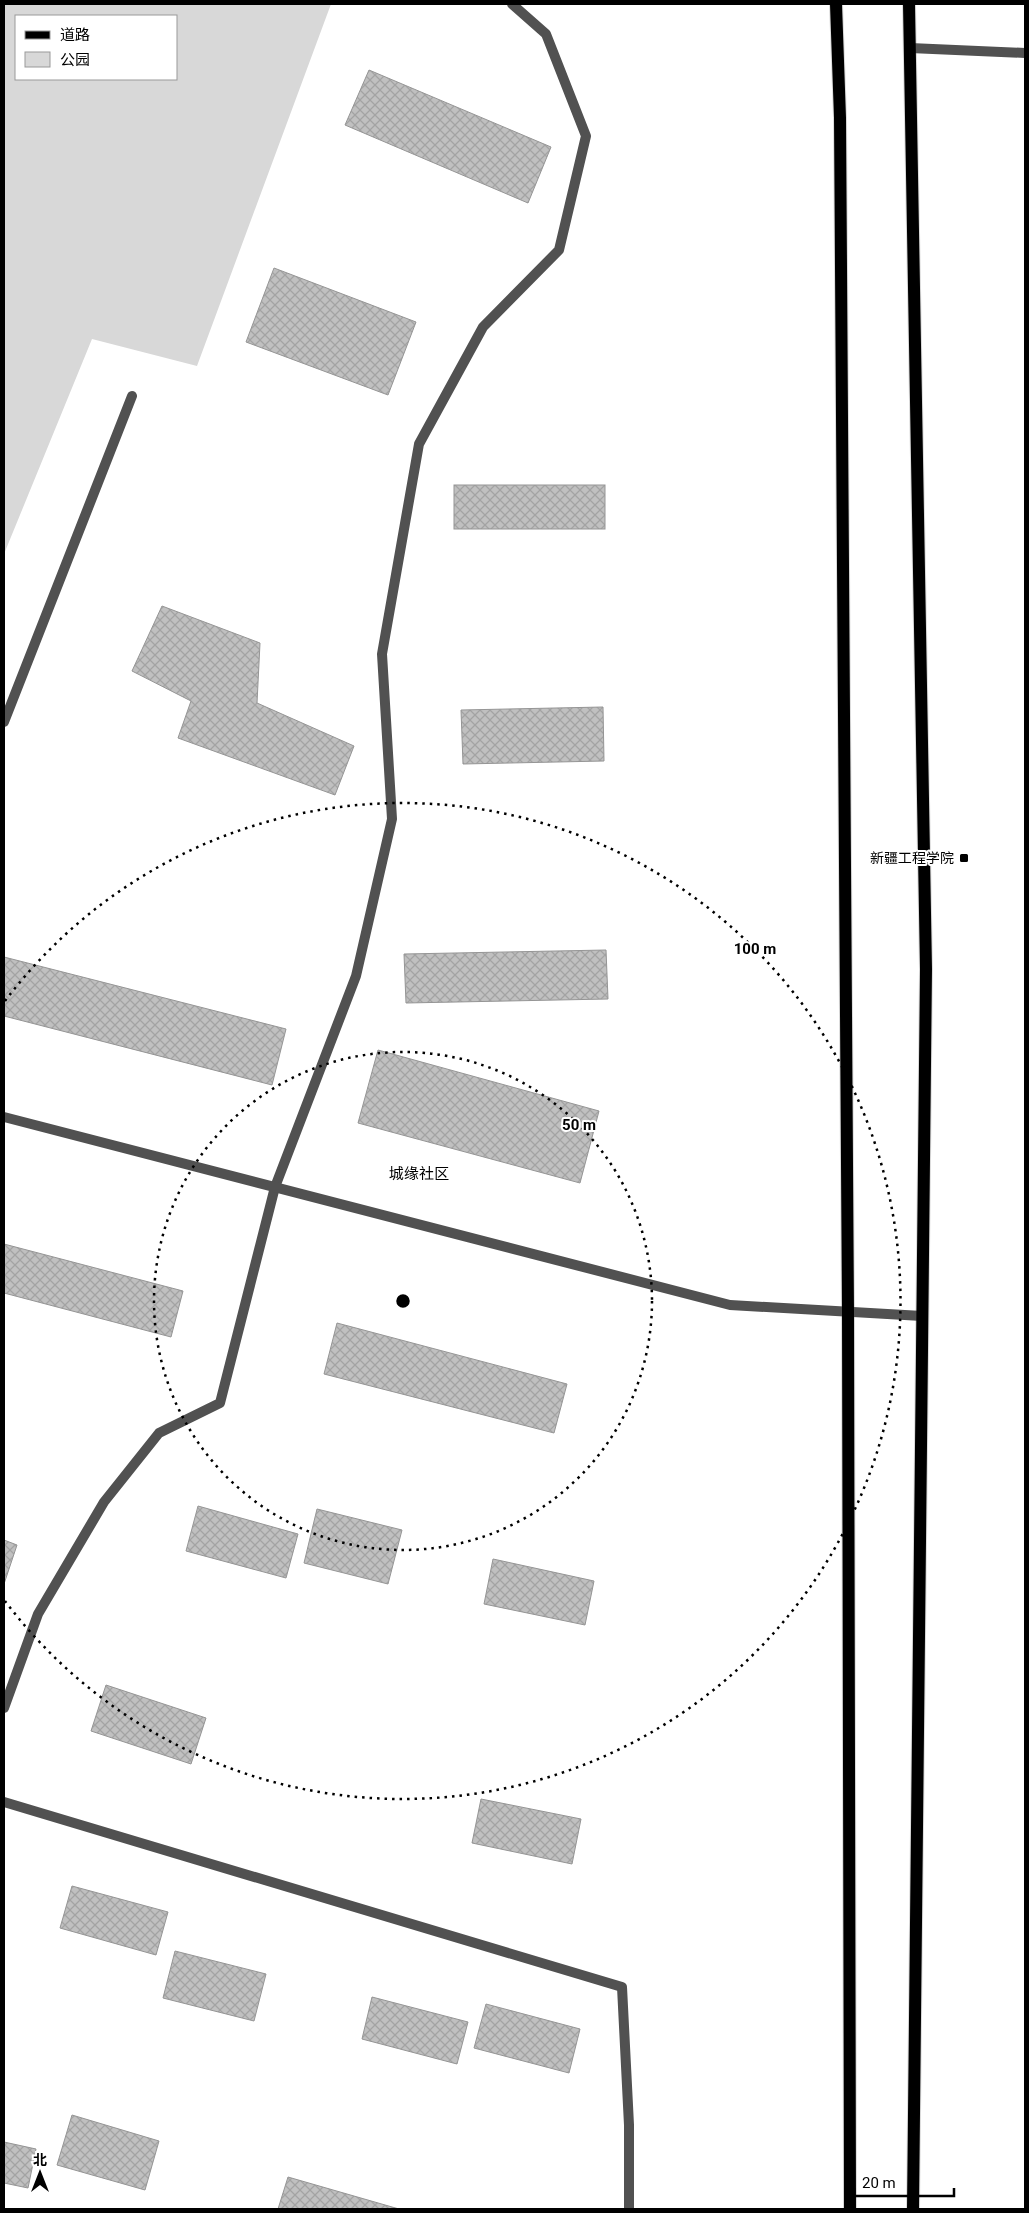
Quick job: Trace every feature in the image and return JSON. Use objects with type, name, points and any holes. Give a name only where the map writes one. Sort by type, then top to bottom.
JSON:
[{"type":"main road","points":[[836,4],[840,118],[848,1312],[850,2209]]},
{"type":"main road","points":[[909,4],[926,969],[913,2209]]},
{"type":"street","points":[[4,1708],[38,1614],[104,1502],[159,1433],[220,1404],[275,1187],[356,976],[392,819],[382,654],[418,444],[483,327],[559,250],[586,136],[546,34],[512,4]]},
{"type":"street","points":[[910,48],[1025,53]]},
{"type":"street","points":[[4,722],[132,396]]},
{"type":"street","points":[[4,1117],[730,1305],[922,1316]]},
{"type":"street","points":[[4,1802],[622,1987],[629,2125],[629,2209]]},
{"type":"green space","points":[[4,4],[331,4],[197,366],[92,339],[4,554]]},
{"type":"building","points":[[369,70],[551,147],[528,203],[345,125]]},
{"type":"building","points":[[274,268],[416,322],[388,395],[246,342]]},
{"type":"building","points":[[454,485],[605,485],[605,529],[454,529]]},
{"type":"building","points":[[162,606],[260,643],[257,703],[354,746],[335,795],[178,738],[191,701],[132,671]]},
{"type":"building","points":[[603,707],[604,761],[463,764],[461,710]]},
{"type":"building","points":[[606,950],[608,999],[406,1003],[404,954]]},
{"type":"building","points":[[4,957],[286,1029],[272,1085],[4,1016]]},
{"type":"building","points":[[378,1050],[599,1111],[580,1183],[358,1123]]},
{"type":"building","points":[[4,1244],[183,1291],[171,1337],[4,1293]]},
{"type":"building","points":[[337,1323],[567,1384],[554,1433],[324,1374]]},
{"type":"building","points":[[198,1506],[298,1534],[286,1578],[186,1551]]},
{"type":"building","points":[[317,1509],[402,1530],[388,1584],[304,1563]]},
{"type":"building","points":[[4,1540],[17,1545],[4,1584]]},
{"type":"building","points":[[493,1559],[594,1581],[585,1625],[484,1604]]},
{"type":"building","points":[[106,1685],[206,1718],[191,1764],[91,1731]]},
{"type":"building","points":[[481,1799],[581,1819],[572,1864],[472,1843]]},
{"type":"building","points":[[72,1886],[168,1912],[156,1955],[60,1928]]},
{"type":"building","points":[[175,1951],[266,1974],[254,2021],[163,1998]]},
{"type":"building","points":[[372,1997],[468,2022],[457,2064],[362,2039]]},
{"type":"building","points":[[486,2004],[580,2029],[569,2073],[474,2048]]},
{"type":"building","points":[[72,2115],[159,2141],[145,2190],[57,2165]]},
{"type":"building","points":[[4,2142],[36,2149],[28,2188],[4,2183]]},
{"type":"building","points":[[288,2177],[399,2209],[278,2209]]},
{"type":"place","name":"新疆工程学院","points":[[964,858]]},
{"type":"district","name":"城缘社区","points":[[419,1174]]}]
